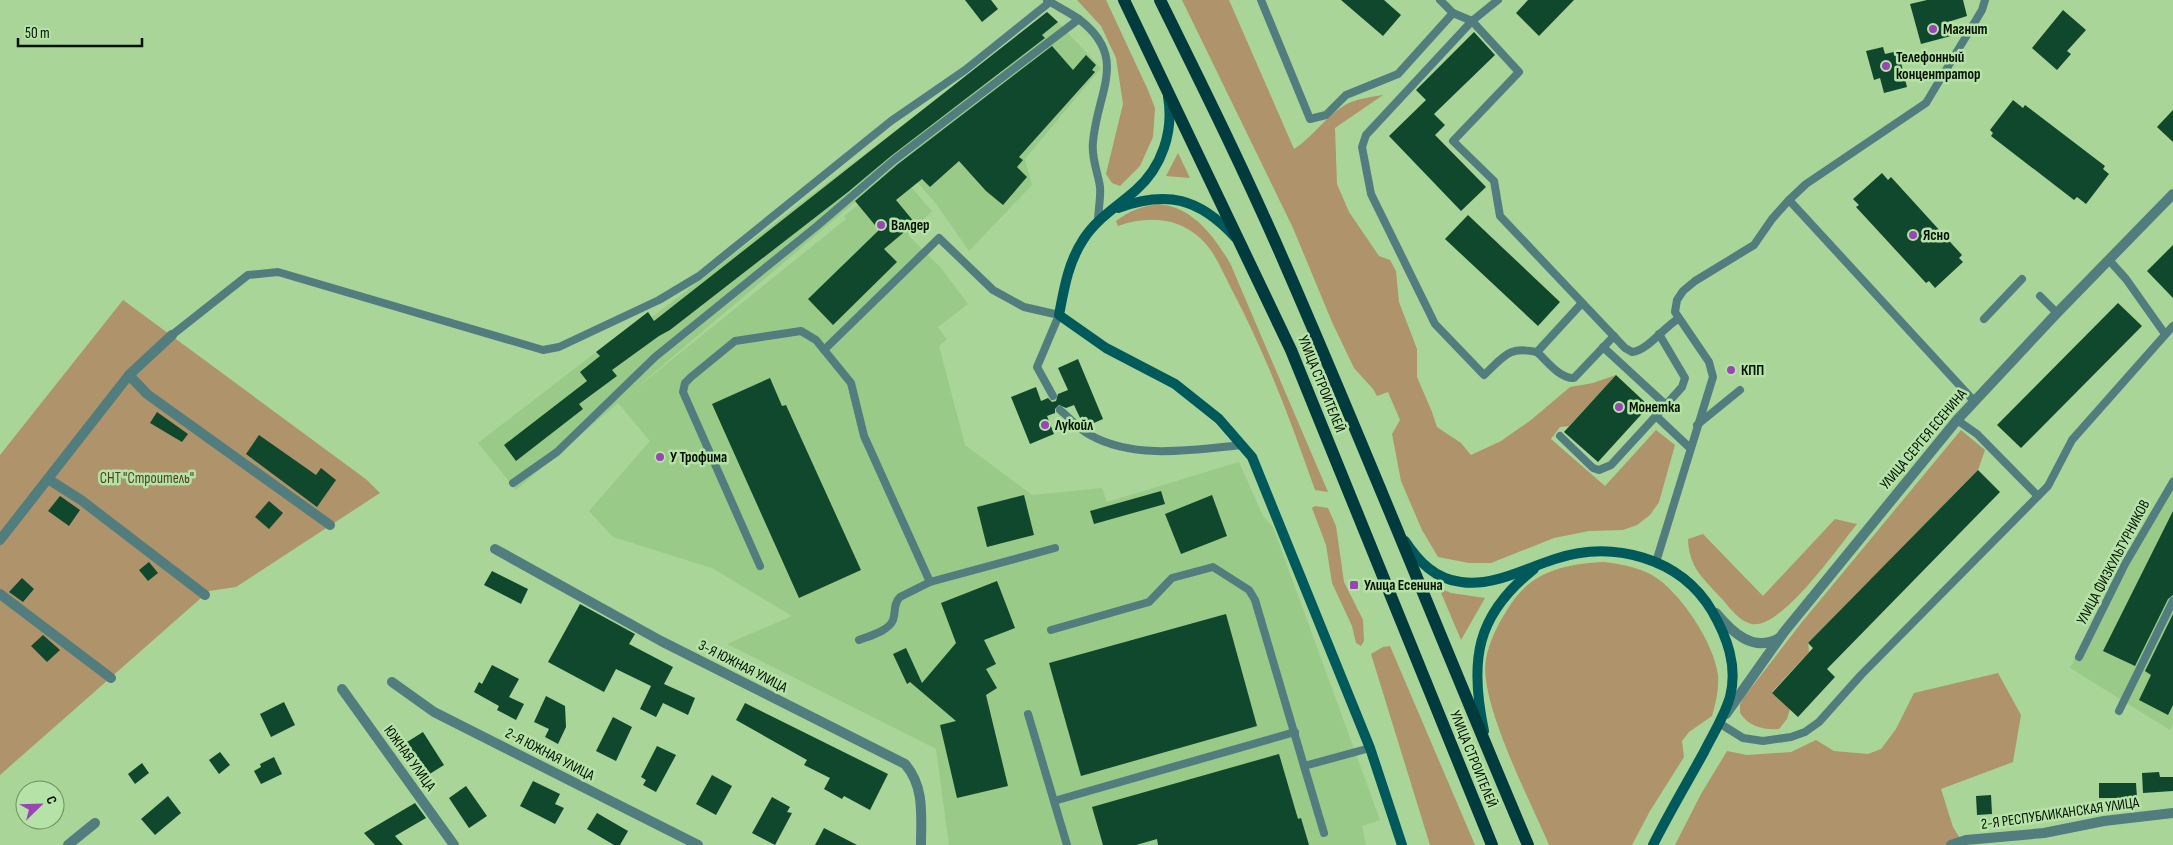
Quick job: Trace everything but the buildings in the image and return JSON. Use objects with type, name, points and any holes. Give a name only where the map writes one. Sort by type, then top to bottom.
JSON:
[{"type":"main road","name":"УЛИЦА СТРОИТЕЛЕЙ","points":[[1124,0],[1158,67],[1291,350],[1492,845]]},
{"type":"main road","name":"УЛИЦА СТРОИТЕЛЕЙ","points":[[1160,0],[1226,135],[1284,261],[1528,845]]},
{"type":"street","points":[[1158,67],[1169,105],[1166,142],[1158,162],[1146,180],[1098,222],[1083,240],[1067,272],[1058,315],[1106,348],[1175,384],[1219,419],[1252,457],[1370,748],[1402,845]]},
{"type":"street","name":"УЛИЦА СЕРГЕЯ ЕСЕНИНА","points":[[1719,723],[1780,638],[1957,420],[2057,313],[2173,194]]},
{"type":"street","points":[[1110,211],[1135,202],[1156,198],[1190,203],[1214,216],[1223,224],[1250,260]]},
{"type":"street","points":[[0,540],[128,375],[172,335]]},
{"type":"street","points":[[128,375],[147,394],[330,525]]},
{"type":"street","points":[[48,479],[81,500],[205,595]]},
{"type":"street","points":[[1396,528],[1423,564],[1434,574],[1447,580],[1477,583],[1494,580],[1576,553],[1594,551],[1628,553],[1656,562],[1683,578],[1730,630],[1748,642],[1762,643],[1780,638]]},
{"type":"street","name":"3-Я ЮЖНАЯ УЛИЦА","points":[[495,549],[661,641],[905,764],[914,774],[919,786],[921,845]]},
{"type":"street","points":[[1490,755],[1476,681],[1481,637],[1500,601],[1541,564]]},
{"type":"street","points":[[0,594],[111,678]]},
{"type":"street","points":[[1653,845],[1719,723],[1730,697],[1733,673],[1728,645],[1709,605]]},
{"type":"street","name":"2-Я ЮЖНАЯ УЛИЦА","points":[[392,682],[434,712],[698,845]]},
{"type":"street","name":"ЮЖНАЯ УЛИЦА","points":[[342,689],[454,845]]},
{"type":"street","name":"2-Я РЕСПУБЛИКАНСКАЯ УЛИЦА","points":[[1951,845],[1966,840],[2044,833],[2104,821],[2173,814]]},
{"type":"street","points":[[68,845],[95,822]]},
{"type":"lane","points":[[1262,0],[1310,119],[1326,115],[1346,95],[1398,74],[1453,13]]},
{"type":"lane","points":[[1440,0],[1453,13],[1472,21],[1519,72],[1453,141],[1494,181],[1500,216],[1625,348],[1632,352],[1647,347],[1659,334],[1678,319]]},
{"type":"lane","points":[[1498,0],[1472,21],[1366,135],[1362,147],[1371,194],[1435,324],[1484,375],[1513,350],[1520,349],[1537,352],[1561,374],[1568,378],[1574,378],[1614,336]]},
{"type":"lane","points":[[1656,562],[1713,372],[1709,362],[1678,319],[1675,305],[1684,291],[1695,281],[1754,244],[1772,219],[1806,184],[1926,103],[1982,10],[1985,0]]},
{"type":"lane","points":[[172,335],[248,275],[278,272],[544,350],[560,347],[659,300],[699,276],[891,121],[958,76],[1048,1],[1079,19],[1099,39],[1108,61],[1092,145],[1095,171],[1100,187],[1098,222]]},
{"type":"lane","points":[[513,483],[557,452],[655,357],[817,226],[894,160],[1079,19]]},
{"type":"lane","points":[[1789,200],[1974,401]]},
{"type":"lane","points":[[824,350],[940,238],[993,290],[1024,307],[1058,315],[1037,367],[1053,396]]},
{"type":"lane","points":[[2109,260],[2126,279],[2165,334]]},
{"type":"lane","points":[[1984,319],[2022,279]]},
{"type":"lane","points":[[2040,296],[2057,313]]},
{"type":"lane","points":[[1537,352],[1582,303]]},
{"type":"lane","points":[[1719,723],[1743,738],[1763,742],[1792,737],[1810,730],[2048,486],[2072,440],[2173,326]]},
{"type":"lane","points":[[760,566],[683,392],[685,383],[735,341],[801,331],[808,333],[851,383],[864,436],[930,582]]},
{"type":"lane","points":[[1560,436],[1593,468],[1603,470],[1611,465],[1682,387],[1685,378],[1659,334]]},
{"type":"lane","points":[[1604,347],[1666,405]]},
{"type":"lane","points":[[1698,424],[1740,390]]},
{"type":"lane","points":[[1060,410],[1089,435],[1124,449],[1191,450],[1242,445]]},
{"type":"lane","points":[[1656,416],[1690,448]]},
{"type":"lane","points":[[1957,420],[1977,434],[2038,496]]},
{"type":"lane","name":"УЛИЦА ФИЗКУЛЬТУРНИКОВ","points":[[2079,656],[2125,564],[2173,482]]},
{"type":"lane","points":[[859,640],[889,626],[893,621],[896,601],[900,597],[930,582],[1055,548]]},
{"type":"lane","points":[[1051,630],[1149,602],[1172,578],[1213,567],[1249,590],[1256,600],[1324,833]]},
{"type":"lane","points":[[2119,711],[2173,601]]},
{"type":"lane","points":[[1028,714],[1067,845]]},
{"type":"lane","points":[[1054,801],[1295,732]]},
{"type":"lane","points":[[1304,766],[1370,748]]},
{"type":"shaded area","points":[[1049,13],[1101,68],[1025,159],[1032,185],[969,251],[937,205],[901,163],[623,399],[846,219],[844,216],[898,172],[932,211],[908,235],[941,268],[968,304],[938,327],[947,339],[939,346],[965,445],[1032,495],[1102,488],[1107,502],[1239,462],[1263,516],[1273,527],[1380,820],[1362,826],[1366,845],[949,845],[936,749],[727,644],[792,616],[712,568],[613,537],[589,511],[650,441],[618,403],[516,490],[478,443],[648,312],[652,317]]},
{"type":"shaded area","points":[[2173,473],[2173,724],[2170,730],[2070,668]]},
{"type":"green space","points":[[1077,0],[1106,0],[1155,108],[1153,137],[1140,166],[1120,186],[1112,183],[1106,174],[1123,104],[1116,58],[1101,26]]},
{"type":"green space","points":[[1182,0],[1229,0],[1294,149],[1331,115],[1345,105],[1358,100],[1383,95],[1335,128],[1337,184],[1349,212],[1379,256],[1390,260],[1396,271],[1399,302],[1417,349],[1417,377],[1437,427],[1461,443],[1471,455],[1501,441],[1531,420],[1570,387],[1593,383],[1616,375],[1569,426],[1560,427],[1551,439],[1605,486],[1656,430],[1675,445],[1659,502],[1650,515],[1637,525],[1623,530],[1589,531],[1554,538],[1491,563],[1469,563],[1438,557],[1422,530],[1401,481],[1392,434],[1400,420],[1388,392],[1377,396],[1354,368],[1332,322],[1293,228]]},
{"type":"green space","points":[[1178,153],[1190,178],[1166,176]]},
{"type":"green space","points":[[1157,204],[1181,210],[1191,216],[1209,233],[1230,263],[1328,492],[1315,490],[1267,363],[1210,249],[1191,231],[1171,222],[1150,220],[1118,226],[1116,221],[1130,212]]},
{"type":"green space","name":"СНТ \"Строитель\"","points":[[123,300],[367,480],[380,493],[236,587],[209,591],[0,775],[0,455]]},
{"type":"green space","points":[[1961,430],[1985,450],[1978,470],[1808,643],[1809,652],[1772,692],[1790,709],[1787,719],[1779,729],[1757,727],[1748,722],[1740,713],[1740,704],[1744,697],[1802,622]]},
{"type":"green space","points":[[1315,506],[1328,508],[1336,526],[1344,582],[1363,620],[1364,641],[1361,646],[1356,643],[1352,626],[1332,583],[1326,545],[1312,508]]},
{"type":"green space","points":[[1835,519],[1857,524],[1824,567],[1793,601],[1778,614],[1764,622],[1752,624],[1742,620],[1734,613],[1698,571],[1689,549],[1688,539],[1703,534],[1763,596]]},
{"type":"green space","points":[[1604,562],[1647,572],[1663,583],[1684,605],[1703,634],[1715,662],[1718,675],[1716,701],[1712,716],[1689,732],[1682,741],[1684,757],[1650,811],[1632,845],[1549,845],[1498,725],[1490,700],[1486,677],[1487,653],[1500,621],[1516,597],[1526,587],[1548,572],[1575,565]]},
{"type":"green space","points":[[1439,588],[1451,593],[1485,598],[1461,640]]},
{"type":"green space","points":[[1390,646],[1475,845],[1430,845],[1371,654],[1383,647]]},
{"type":"green space","points":[[1998,673],[2021,715],[2013,762],[1941,789],[1953,827],[1964,845],[1675,845],[1701,794],[1727,751],[1747,755],[1791,752],[1816,740],[1834,751],[1868,754],[1881,749],[1896,729],[1914,693]]},
{"type":"place","name":"Магнит","points":[[1933,29]]},
{"type":"place","name":"Телефонный концентратор","points":[[1886,66]]},
{"type":"place","name":"Валдер","points":[[881,225]]},
{"type":"place","name":"Ясно","points":[[1913,235]]},
{"type":"place","name":"КПП","points":[[1731,370]]},
{"type":"place","name":"Монетка","points":[[1619,407]]},
{"type":"place","name":"Лукойл","points":[[1045,425]]},
{"type":"place","name":"У Трофима","points":[[660,457]]},
{"type":"place","name":"Улица Есенина","points":[[1354,585]]}]
